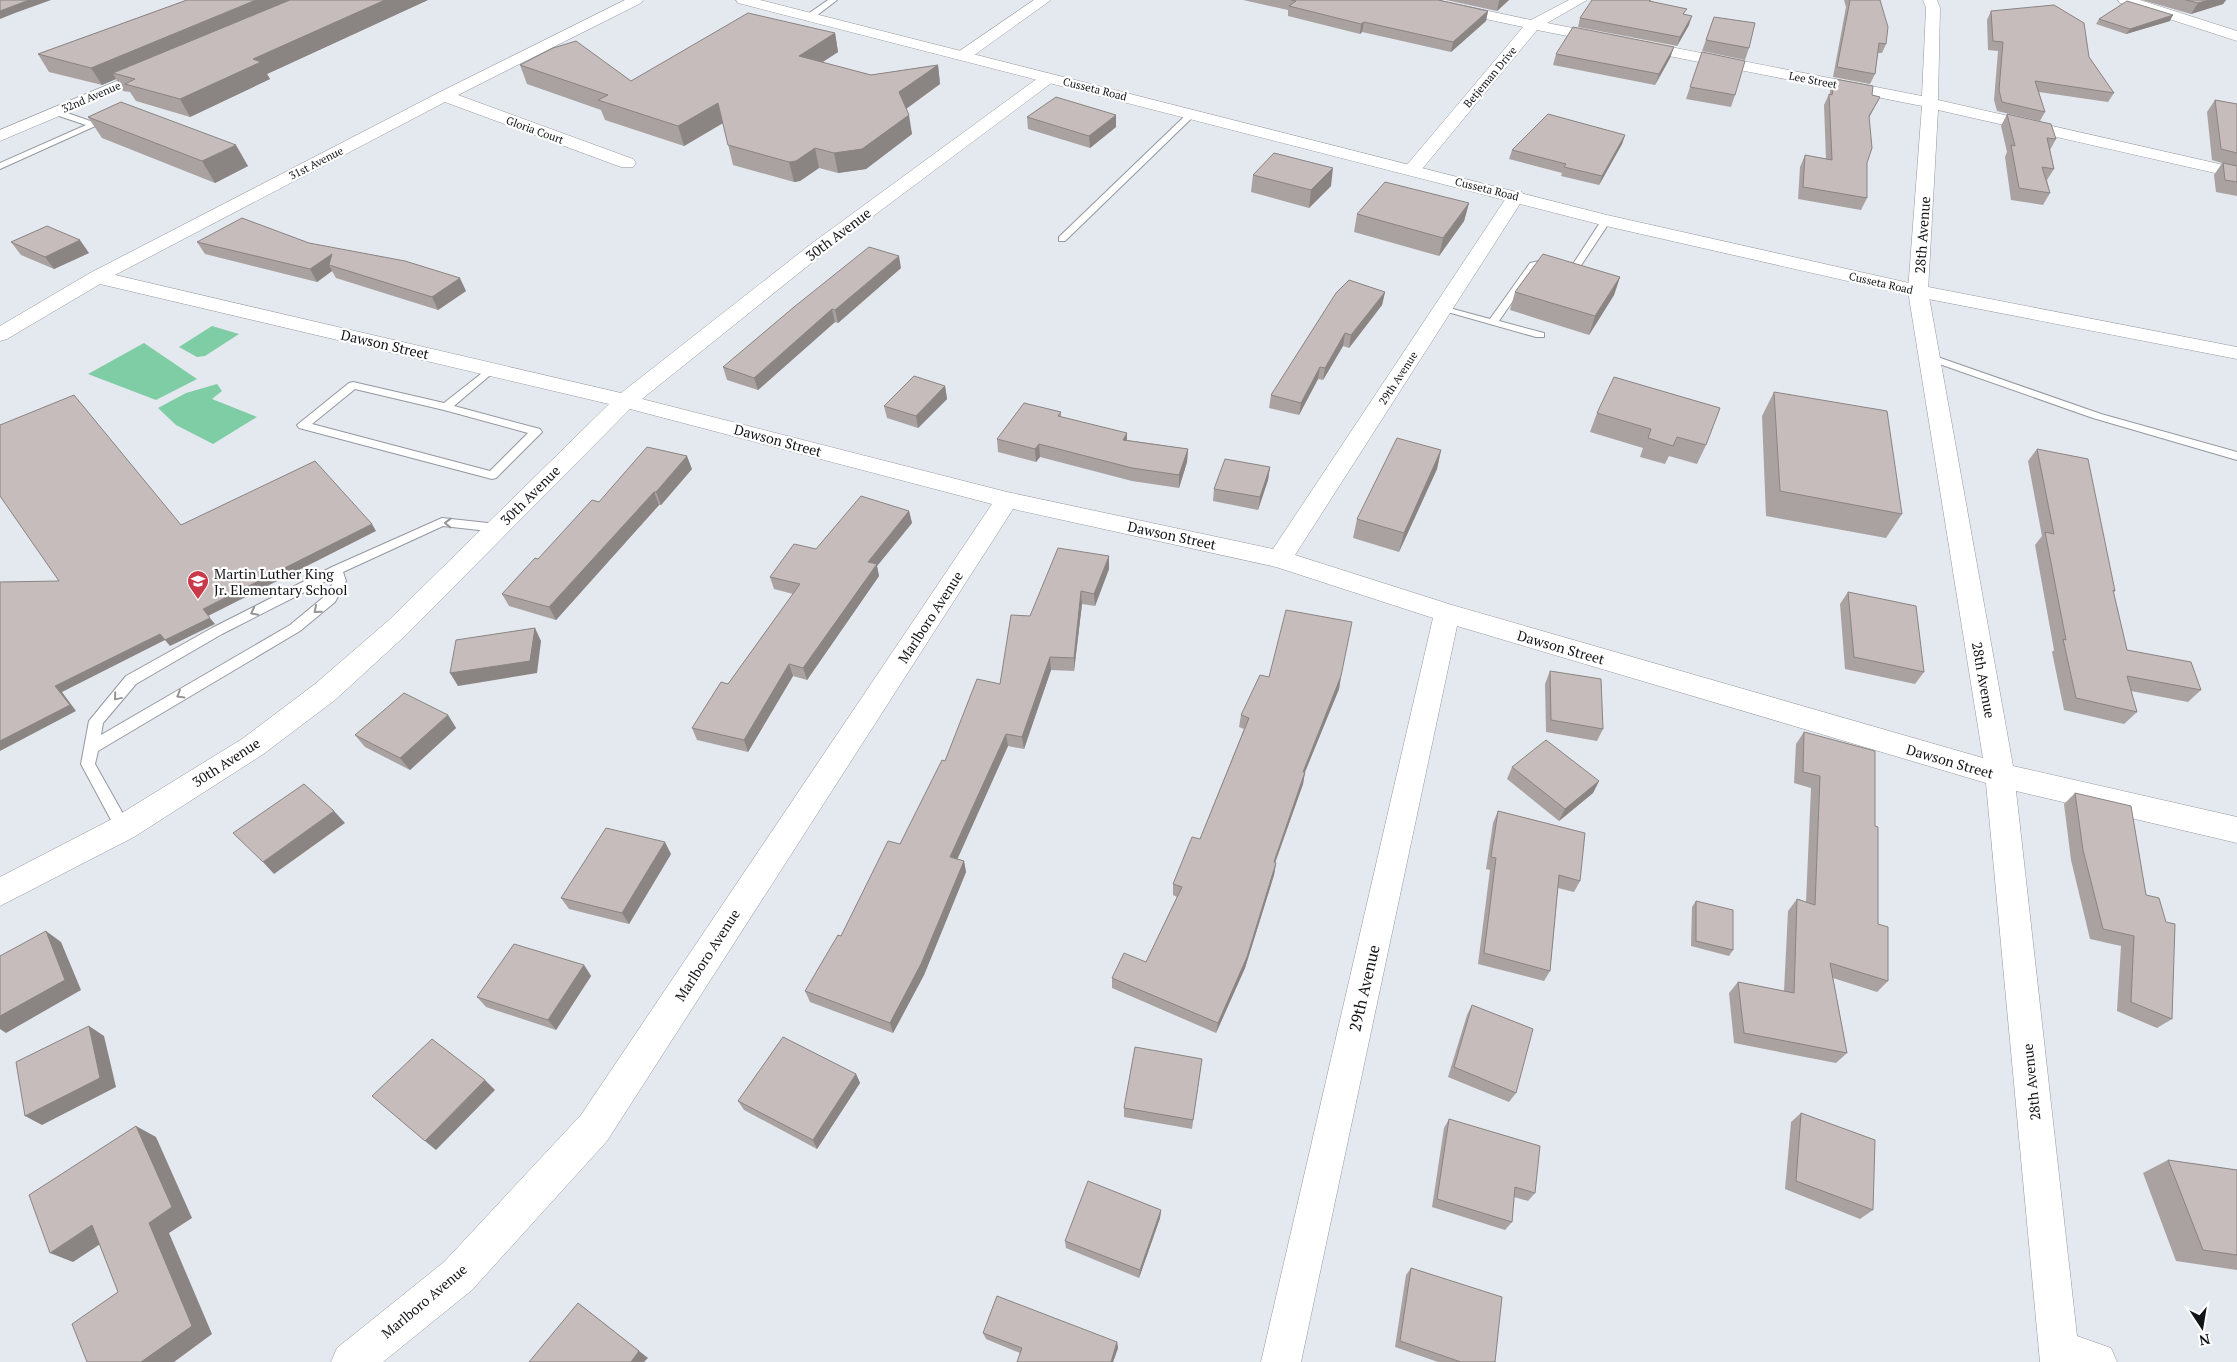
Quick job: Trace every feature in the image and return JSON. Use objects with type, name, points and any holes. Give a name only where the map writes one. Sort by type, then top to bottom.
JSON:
[{"type":"street","name":"31st Avenue","points":[[0,335],[97,276],[444,96],[636,0]]},
{"type":"street","name":"Cusseta Road","points":[[743,0],[1606,220],[1918,291],[2237,353]]},
{"type":"street","points":[[964,56],[1044,0]]},
{"type":"street","name":"Lee Street","points":[[1416,0],[1533,25],[1930,103],[2237,173]]},
{"type":"street","name":"Betjeman Drive","points":[[1412,170],[1533,25],[1580,0]]},
{"type":"street","points":[[2125,0],[2237,36]]},
{"type":"street","name":"28th Avenue","points":[[1935,4],[1918,291],[2000,775],[2059,1357]]},
{"type":"street","name":"32nd Avenue","points":[[0,136],[165,65]]},
{"type":"street","name":"30th Avenue","points":[[0,892],[123,828],[252,747],[324,692],[398,627],[624,401],[818,248],[1048,78]]},
{"type":"street","name":"Gloria Court","points":[[444,96],[626,163]]},
{"type":"street","name":"29th Avenue","points":[[1279,559],[1516,196]]},
{"type":"street","name":"Dawson Street","points":[[97,276],[624,401],[1007,500],[1279,559],[1447,613],[2000,775],[2237,830]]},
{"type":"street","name":"Marlboro Avenue","points":[[350,1362],[458,1276],[594,1128],[1007,500]]},
{"type":"street","name":"29th Avenue","points":[[1281,1362],[1447,613]]},
{"type":"street","points":[[2059,1357],[2098,1362]]},
{"type":"lane","points":[[808,18],[833,0]]},
{"type":"lane","points":[[56,112],[93,125]]},
{"type":"lane","points":[[1062,239],[1192,114]]},
{"type":"lane","points":[[0,166],[116,115]]},
{"type":"lane","points":[[1492,322],[1533,265],[1540,262],[1550,262],[1575,268],[1606,220]]},
{"type":"lane","points":[[1442,309],[1540,335]]},
{"type":"lane","points":[[1929,356],[2096,416],[2237,456]]},
{"type":"lane","points":[[446,408],[491,369]]},
{"type":"lane","points":[[353,385],[446,408],[536,432],[492,475],[303,425],[353,385]]},
{"type":"lane","points":[[123,828],[88,764],[96,721],[131,680],[200,640],[336,570],[442,522],[496,528]]},
{"type":"lane","points":[[92,747],[294,628],[330,599],[340,582],[336,570]]},
{"type":"green space","points":[[212,326],[239,334],[205,356],[197,357],[179,347]]},
{"type":"green space","points":[[144,343],[197,379],[156,400],[88,374]]},
{"type":"green space","points":[[217,384],[222,391],[212,399],[257,417],[213,444],[176,425],[158,408],[186,393]]},
{"type":"building","points":[[0,0],[29,0],[0,11]]},
{"type":"building","points":[[187,0],[256,0],[91,68],[38,54]]},
{"type":"building","points":[[290,0],[385,0],[253,59],[261,62],[180,99],[125,84],[135,79],[113,73]]},
{"type":"building","points":[[1291,0],[1438,0],[1488,11],[1453,42],[1364,22],[1361,24],[1289,6],[1296,1]]},
{"type":"building","points":[[1592,0],[1650,0],[1687,9],[1683,14],[1692,16],[1680,37],[1580,18]]},
{"type":"building","points":[[1850,0],[1880,0],[1888,27],[1886,44],[1879,43],[1875,74],[1837,67]]},
{"type":"building","points":[[2186,0],[2209,0],[2198,3]]},
{"type":"building","points":[[2127,1],[2173,15],[2130,29],[2099,19]]},
{"type":"building","points":[[2054,5],[2084,23],[2089,57],[2114,93],[2035,81],[2045,112],[2002,102],[1999,90],[2003,42],[1993,41],[1991,11]]},
{"type":"building","points":[[748,13],[835,33],[799,56],[871,75],[938,65],[899,92],[909,115],[862,149],[834,153],[815,148],[796,161],[789,162],[728,145],[718,103],[678,126],[598,100],[608,95],[520,65],[553,48],[576,41],[631,81]]},
{"type":"building","points":[[1714,17],[1755,23],[1749,48],[1706,40]]},
{"type":"building","points":[[1573,27],[1674,47],[1659,74],[1556,54]]},
{"type":"building","points":[[1702,52],[1745,61],[1735,95],[1690,87]]},
{"type":"building","points":[[1835,79],[1873,86],[1872,95],[1880,97],[1869,116],[1872,148],[1867,163],[1867,198],[1803,187],[1805,155],[1832,160],[1829,94],[1832,95]]},
{"type":"building","points":[[1056,97],[1116,115],[1089,136],[1027,117]]},
{"type":"building","points":[[2215,100],[2237,104],[2237,153],[2221,149]]},
{"type":"building","points":[[121,102],[236,145],[202,161],[88,117]]},
{"type":"building","points":[[1548,114],[1625,135],[1602,176],[1564,167],[1566,164],[1512,150]]},
{"type":"building","points":[[2007,114],[2051,124],[2056,139],[2047,138],[2054,169],[2042,167],[2050,193],[2019,188],[2011,145],[2015,146]]},
{"type":"building","points":[[1274,153],[1333,168],[1311,190],[1253,175]]},
{"type":"building","points":[[2223,163],[2237,166],[2237,182],[2225,180]]},
{"type":"building","points":[[1385,182],[1469,203],[1443,238],[1357,214]]},
{"type":"building","points":[[242,218],[309,243],[405,261],[460,278],[432,297],[329,265],[332,254],[310,269],[197,242]]},
{"type":"building","points":[[47,226],[80,240],[45,257],[11,242]]},
{"type":"building","points":[[869,247],[899,256],[835,310],[832,309],[754,378],[723,367],[794,307]]},
{"type":"building","points":[[1543,254],[1620,277],[1595,316],[1515,292]]},
{"type":"building","points":[[1349,280],[1385,292],[1351,335],[1345,333],[1325,368],[1320,367],[1301,403],[1271,395],[1336,293]]},
{"type":"building","points":[[914,376],[945,386],[916,416],[884,406]]},
{"type":"building","points":[[1614,377],[1720,408],[1706,445],[1677,437],[1673,446],[1648,438],[1651,429],[1597,413]]},
{"type":"building","points":[[1774,392],[1887,411],[1902,514],[1780,491]]},
{"type":"building","points":[[74,395],[181,525],[315,461],[372,524],[203,609],[210,618],[165,640],[160,634],[55,686],[70,705],[0,741],[0,582],[59,581],[0,496],[0,425]]},
{"type":"building","points":[[1024,403],[1061,412],[1058,416],[1127,433],[1123,440],[1188,449],[1179,475],[1132,468],[1039,444],[1035,449],[997,439]]},
{"type":"building","points":[[1397,438],[1441,450],[1404,533],[1357,519]]},
{"type":"building","points":[[647,447],[687,456],[549,607],[502,594],[535,558],[538,559],[592,500],[599,502]]},
{"type":"building","points":[[2037,449],[2088,459],[2115,591],[2113,590],[2127,650],[2191,662],[2201,690],[2127,676],[2137,712],[2076,698],[2063,639],[2066,640],[2045,532],[2054,534]]},
{"type":"building","points":[[1225,459],[1270,467],[1260,497],[1214,489]]},
{"type":"building","points":[[861,496],[909,511],[868,562],[877,564],[803,668],[789,664],[744,740],[692,728],[721,682],[728,684],[800,584],[770,577],[794,544],[816,549]]},
{"type":"building","points":[[1058,548],[1109,556],[1094,594],[1081,591],[1074,658],[1050,657],[1022,737],[1006,734],[950,857],[964,861],[921,964],[890,1023],[805,991],[838,935],[841,936],[888,841],[900,844],[942,760],[945,761],[977,679],[1000,684],[1011,615],[1030,616]]},
{"type":"building","points":[[1848,592],[1916,606],[1924,672],[1854,657]]},
{"type":"building","points":[[1286,610],[1352,622],[1341,676],[1303,772],[1305,772],[1274,862],[1276,863],[1247,957],[1218,1023],[1112,978],[1124,953],[1146,962],[1182,887],[1173,884],[1192,837],[1200,839],[1249,718],[1241,715],[1260,675],[1269,677]]},
{"type":"building","points":[[535,628],[530,661],[450,673],[456,640]]},
{"type":"building","points":[[1550,671],[1601,679],[1603,729],[1551,720]]},
{"type":"building","points":[[404,693],[448,715],[400,758],[355,735]]},
{"type":"building","points":[[1804,732],[1875,751],[1875,826],[1878,827],[1878,924],[1888,927],[1888,981],[1830,963],[1847,1053],[1744,1033],[1738,982],[1794,993],[1797,899],[1815,905],[1820,776],[1803,772]]},
{"type":"building","points":[[1546,740],[1599,781],[1565,809],[1512,767]]},
{"type":"building","points":[[304,784],[334,811],[263,862],[233,833]]},
{"type":"building","points":[[2075,793],[2131,806],[2146,895],[2159,898],[2166,922],[2175,924],[2172,1019],[2131,1002],[2134,936],[2103,929],[2083,850]]},
{"type":"building","points":[[1498,811],[1585,833],[1580,881],[1559,875],[1550,971],[1484,953],[1496,858],[1491,857]]},
{"type":"building","points":[[606,828],[665,842],[622,913],[561,898]]},
{"type":"building","points":[[1696,901],[1733,910],[1733,950],[1696,941]]},
{"type":"building","points":[[46,931],[65,980],[0,1016],[0,956]]},
{"type":"building","points":[[514,944],[584,965],[548,1020],[477,997]]},
{"type":"building","points":[[1472,1005],[1533,1029],[1516,1093],[1454,1067]]},
{"type":"building","points":[[89,1026],[100,1078],[25,1116],[16,1062]]},
{"type":"building","points":[[783,1037],[856,1074],[813,1140],[738,1101]]},
{"type":"building","points":[[432,1039],[485,1080],[425,1141],[372,1096]]},
{"type":"building","points":[[1135,1047],[1202,1059],[1193,1120],[1124,1108]]},
{"type":"building","points":[[1801,1113],[1875,1140],[1873,1210],[1796,1181]]},
{"type":"building","points":[[1449,1119],[1540,1146],[1535,1193],[1515,1187],[1512,1222],[1437,1199]]},
{"type":"building","points":[[136,1126],[172,1207],[149,1223],[192,1326],[141,1362],[87,1362],[72,1324],[118,1292],[92,1225],[50,1253],[29,1195]]},
{"type":"building","points":[[2168,1160],[2237,1170],[2237,1255],[2203,1250]]},
{"type":"building","points":[[1088,1181],[1161,1210],[1140,1270],[1065,1241]]},
{"type":"building","points":[[1411,1268],[1502,1297],[1495,1362],[1461,1362],[1400,1341]]},
{"type":"building","points":[[997,1296],[1117,1342],[1111,1362],[1017,1362],[1022,1348],[983,1333]]},
{"type":"building","points":[[578,1303],[639,1351],[631,1362],[529,1362]]},
{"type":"place","name":"Martin Luther King Jr. Elementary School","points":[[198,600]]}]
